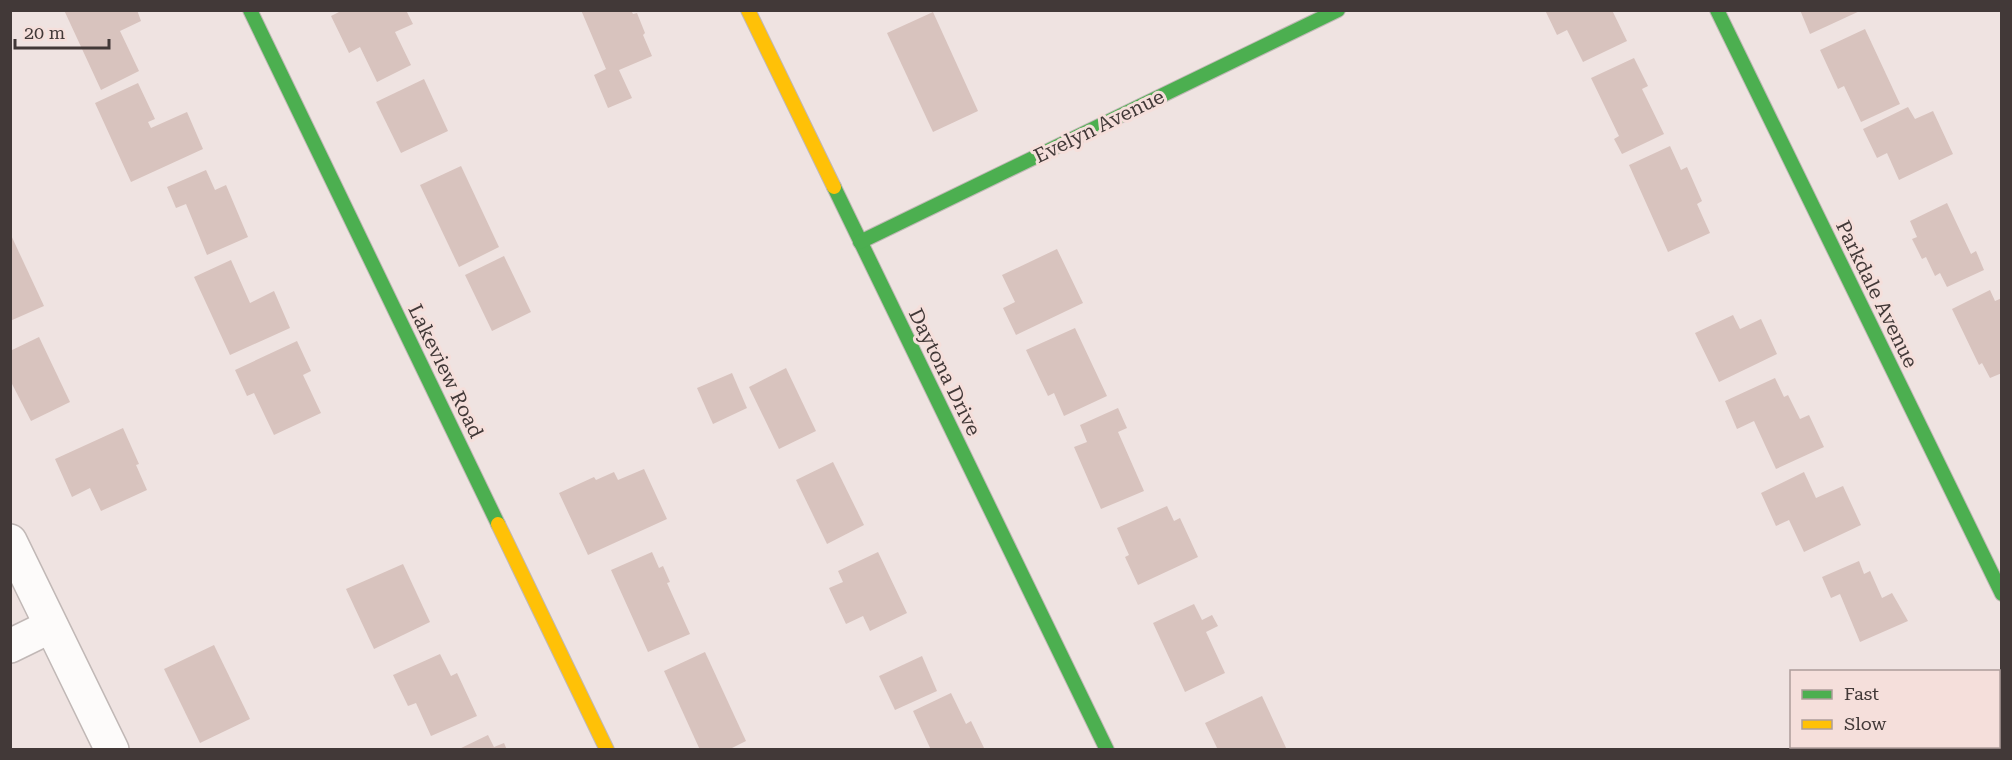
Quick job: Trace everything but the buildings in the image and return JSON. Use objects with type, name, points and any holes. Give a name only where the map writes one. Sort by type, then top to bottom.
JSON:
[{"type":"street","name":"Lakeview Road","points":[[250,10],[607,750]]},
{"type":"street","name":"Daytona Drive","points":[[747,10],[1107,750]]},
{"type":"street","name":"Evelyn Avenue","points":[[860,242],[1338,10]]},
{"type":"street","name":"Parkdale Avenue","points":[[1717,10],[2001,594]]},
{"type":"street","points":[[10,541],[112,750]]},
{"type":"street","points":[[10,646],[51,626]]},
{"type":"traffic: fast","points":[[250,10],[498,524]]},
{"type":"traffic: fast","points":[[860,242],[1338,10]]},
{"type":"traffic: fast","points":[[1717,10],[2002,594]]},
{"type":"traffic: fast","points":[[834,187],[1107,750]]},
{"type":"traffic: slow","points":[[748,10],[834,187]]},
{"type":"traffic: slow","points":[[498,524],[607,750]]}]
